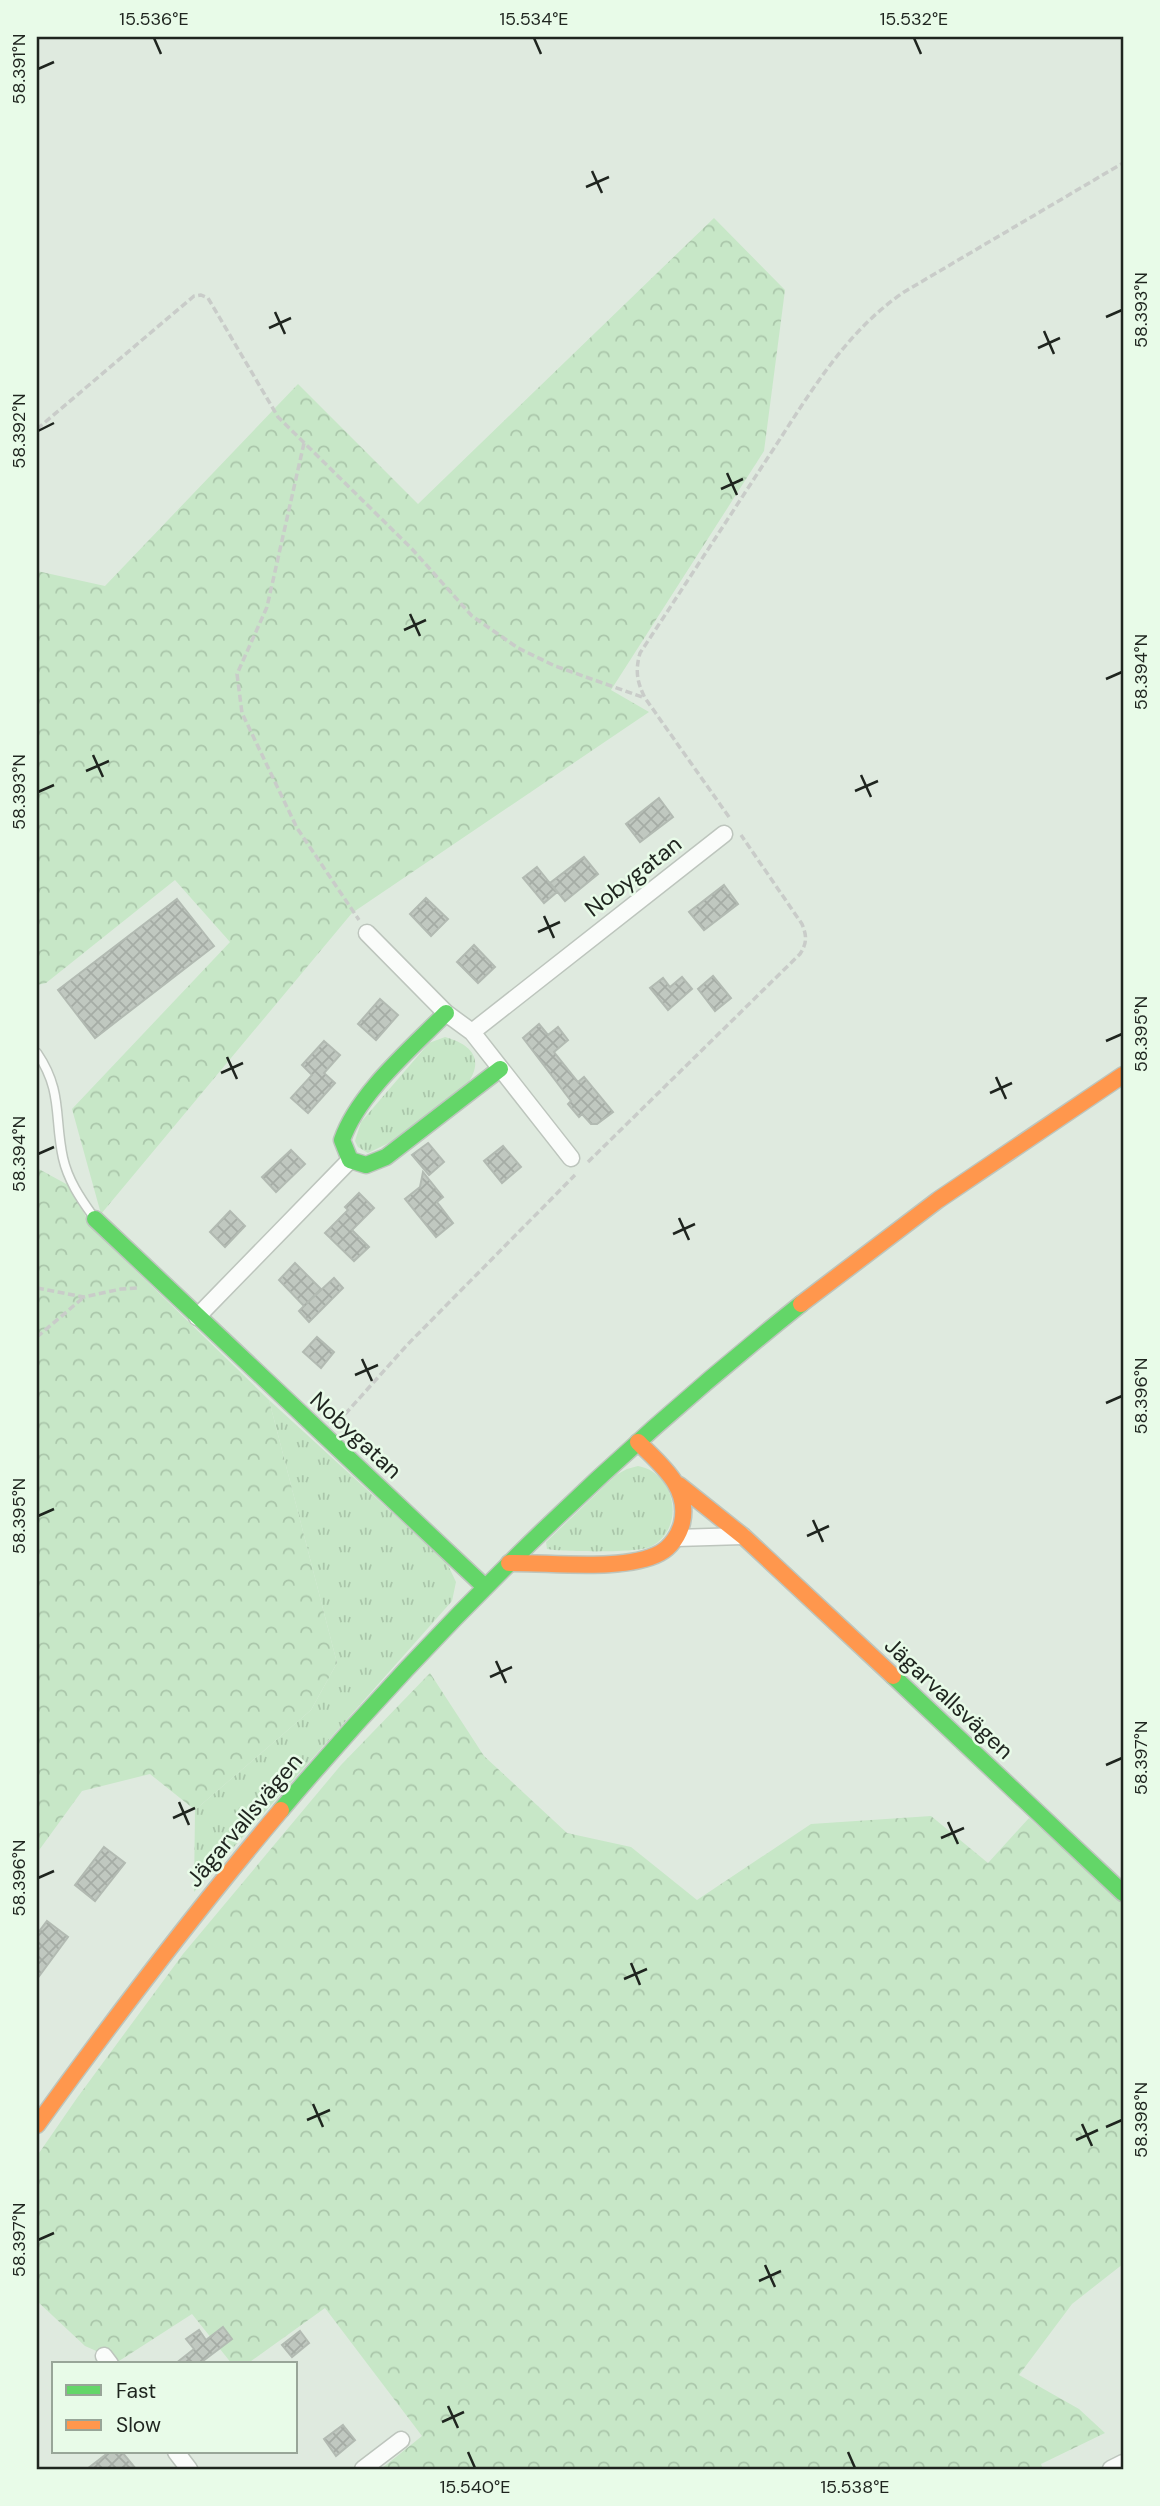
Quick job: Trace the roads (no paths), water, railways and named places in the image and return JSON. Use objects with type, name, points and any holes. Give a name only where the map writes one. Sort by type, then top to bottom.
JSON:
[{"type":"street","name":"Nobygatan","points":[[472,1032],[724,834]]},
{"type":"street","points":[[368,933],[446,1013],[472,1032],[571,1158]]},
{"type":"street","points":[[446,1013],[352,1117],[342,1139],[350,1160],[366,1165],[386,1157],[500,1069]]},
{"type":"street","points":[[638,1442],[756,1340],[878,1243],[1012,1148],[1123,1075]]},
{"type":"street","points":[[197,1317],[350,1160]]},
{"type":"street","name":"Nobygatan","points":[[95,1219],[485,1587]]},
{"type":"street","name":"Jägarvallsvägen","points":[[37,2125],[128,2001],[290,1797],[376,1700],[485,1587],[638,1442],[679,1485],[743,1536],[1123,1893]]},
{"type":"street","points":[[509,1563],[634,1561],[657,1555],[668,1548],[676,1538],[684,1512],[684,1500],[679,1485]]},
{"type":"street","points":[[676,1538],[743,1536]]},
{"type":"street","points":[[363,2469],[401,2440]]},
{"type":"street","points":[[178,2454],[189,2469]]},
{"type":"street","points":[[1111,2469],[1123,2463]]},
{"type":"lane","points":[[37,1053],[54,1084],[63,1157],[71,1182],[95,1219]]}]
